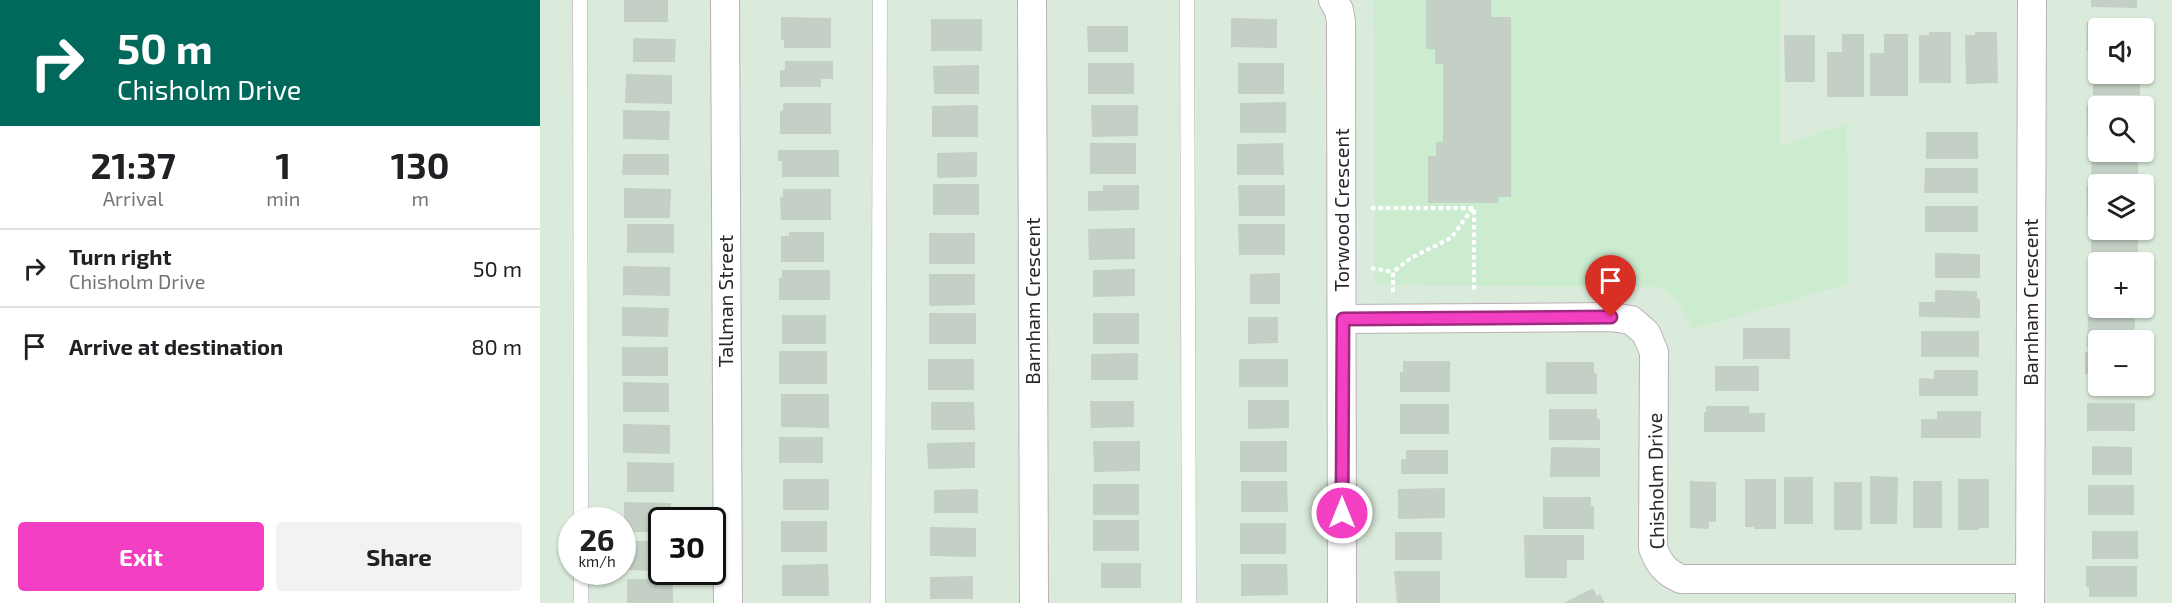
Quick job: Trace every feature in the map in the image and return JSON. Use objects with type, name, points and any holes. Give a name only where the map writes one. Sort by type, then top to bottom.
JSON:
[{"type":"street","name":"Tallman Street","points":[[725,0],[728,603]]},
{"type":"street","name":"Barnham Crescent","points":[[1032,0],[1034,603]]},
{"type":"street","name":"Torwood Crescent","points":[[1333,0],[1339,10],[1341,22],[1342,603]]},
{"type":"street","name":"Barnham Crescent","points":[[2030,591],[2032,0]]},
{"type":"street","name":"Chisholm Drive","points":[[1343,319],[1611,317],[1631,320],[1646,333],[1654,352],[1653,548],[1659,563],[1668,573],[1681,579],[2030,591]]},
{"type":"lane","points":[[580,0],[581,507]]},
{"type":"lane","points":[[878,603],[880,0]]},
{"type":"lane","points":[[1187,0],[1189,603]]},
{"type":"lane","points":[[581,585],[581,603]]},
{"type":"path","points":[[1371,208],[1474,208]]},
{"type":"path","points":[[1371,268],[1393,272],[1412,258],[1451,238],[1474,208]]},
{"type":"path","points":[[1474,208],[1474,291]]},
{"type":"path","points":[[1393,272],[1393,292]]},
{"type":"shaded area","points":[[1374,0],[1780,0],[1780,146],[1847,124],[1848,284],[1693,329],[1677,299],[1660,287],[1375,285]]},
{"type":"building","points":[[624,0],[668,0],[668,22],[624,22]]},
{"type":"building","points":[[1426,0],[1491,0],[1491,17],[1511,17],[1511,197],[1498,197],[1498,203],[1428,203],[1428,156],[1436,156],[1436,142],[1443,142],[1443,64],[1435,64],[1435,49],[1426,49]]},
{"type":"building","points":[[2091,0],[2137,0],[2137,8],[2091,7]]},
{"type":"building","points":[[781,17],[831,18],[831,48],[784,48],[784,40],[781,40]]},
{"type":"building","points":[[1231,18],[1277,19],[1277,48],[1231,47]]},
{"type":"building","points":[[931,19],[982,19],[982,51],[931,51]]},
{"type":"building","points":[[2087,22],[2088,22],[2088,50]]},
{"type":"building","points":[[1087,26],[1128,26],[1128,52],[1088,52]]},
{"type":"building","points":[[1929,32],[1951,32],[1951,83],[1919,83],[1919,35],[1929,35]]},
{"type":"building","points":[[1975,32],[1997,32],[1998,83],[1966,84],[1965,35],[1975,35]]},
{"type":"building","points":[[1842,34],[1864,34],[1864,97],[1827,97],[1827,52],[1842,52]]},
{"type":"building","points":[[1884,34],[1908,34],[1908,96],[1870,96],[1870,53],[1884,53]]},
{"type":"building","points":[[1784,35],[1815,35],[1815,82],[1785,82]]},
{"type":"building","points":[[633,38],[676,39],[675,62],[633,62]]},
{"type":"building","points":[[785,61],[833,61],[833,79],[821,79],[821,87],[780,87],[780,70],[785,70]]},
{"type":"building","points":[[1088,63],[1134,63],[1134,94],[1088,94]]},
{"type":"building","points":[[1238,63],[1284,63],[1284,94],[1238,94]]},
{"type":"building","points":[[979,65],[979,94],[934,94],[933,66]]},
{"type":"building","points":[[626,74],[672,75],[672,104],[625,103]]},
{"type":"building","points":[[2093,84],[2140,84],[2140,95],[2093,95]]},
{"type":"building","points":[[1286,102],[1286,133],[1240,133],[1240,103]]},
{"type":"building","points":[[783,103],[831,103],[831,134],[780,134],[780,111],[783,111]]},
{"type":"building","points":[[978,105],[978,137],[932,137],[932,106]]},
{"type":"building","points":[[1091,105],[1138,105],[1138,136],[1092,137]]},
{"type":"building","points":[[2087,106],[2088,106],[2088,135]]},
{"type":"building","points":[[623,110],[670,111],[669,140],[623,139]]},
{"type":"building","points":[[1926,132],[1978,132],[1978,159],[1926,159]]},
{"type":"building","points":[[1090,143],[1136,143],[1136,174],[1090,174]]},
{"type":"building","points":[[1283,143],[1284,175],[1237,175],[1237,144]]},
{"type":"building","points":[[778,150],[839,150],[839,177],[782,177],[782,161],[778,161]]},
{"type":"building","points":[[977,152],[977,177],[937,178],[937,153]]},
{"type":"building","points":[[623,154],[669,154],[669,175],[622,175]]},
{"type":"building","points":[[2092,162],[2138,162],[2138,174],[2091,174]]},
{"type":"building","points":[[1925,168],[1978,168],[1978,193],[1924,193]]},
{"type":"building","points":[[933,184],[979,184],[979,215],[933,215]]},
{"type":"building","points":[[1103,185],[1139,185],[1139,210],[1088,211],[1088,191],[1103,191]]},
{"type":"building","points":[[1238,185],[1285,185],[1285,216],[1239,216]]},
{"type":"building","points":[[2087,186],[2088,186],[2088,215]]},
{"type":"building","points":[[624,188],[671,189],[670,218],[624,218]]},
{"type":"building","points":[[783,189],[831,189],[831,220],[781,220],[780,197],[783,197]]},
{"type":"building","points":[[1925,206],[1978,206],[1978,232],[1925,232]]},
{"type":"building","points":[[627,224],[674,224],[674,253],[627,253]]},
{"type":"building","points":[[1238,224],[1285,224],[1285,255],[1239,255]]},
{"type":"building","points":[[1135,228],[1135,259],[1089,260],[1088,229]]},
{"type":"building","points":[[789,232],[824,232],[824,262],[781,262],[781,236],[789,236]]},
{"type":"building","points":[[929,233],[975,233],[975,264],[929,264]]},
{"type":"building","points":[[2091,240],[2138,240],[2138,252],[2091,252]]},
{"type":"building","points":[[1935,253],[1980,254],[1980,278],[1935,278]]},
{"type":"building","points":[[623,266],[670,267],[670,296],[623,295]]},
{"type":"building","points":[[1135,269],[1135,296],[1093,297],[1093,270]]},
{"type":"building","points":[[782,270],[830,270],[830,300],[779,300],[779,278],[782,278]]},
{"type":"building","points":[[1280,273],[1280,304],[1250,304],[1250,274]]},
{"type":"building","points":[[929,274],[975,274],[975,305],[929,306]]},
{"type":"building","points":[[1935,290],[1977,291],[1977,299],[1980,299],[1980,318],[1919,317],[1919,302],[1935,302]]},
{"type":"building","points":[[622,307],[669,308],[668,337],[622,336]]},
{"type":"building","points":[[929,313],[976,313],[976,344],[929,344]]},
{"type":"building","points":[[1093,313],[1139,313],[1139,344],[1093,344]]},
{"type":"building","points":[[782,315],[826,315],[826,344],[782,344]]},
{"type":"building","points":[[1248,317],[1278,317],[1278,343],[1248,344]]},
{"type":"building","points":[[2088,317],[2135,318],[2134,330],[2088,330],[2087,346]]},
{"type":"building","points":[[1743,328],[1790,328],[1790,359],[1743,359]]},
{"type":"building","points":[[1921,331],[1979,331],[1979,357],[1921,357]]},
{"type":"building","points":[[622,347],[668,347],[668,376],[622,376]]},
{"type":"building","points":[[779,351],[827,351],[827,384],[779,384]]},
{"type":"building","points":[[2085,352],[2088,352],[2088,374],[2085,374]]},
{"type":"building","points":[[1138,353],[1138,380],[1091,380],[1091,354]]},
{"type":"building","points":[[928,359],[974,359],[974,390],[928,390]]},
{"type":"building","points":[[1239,359],[1288,359],[1288,387],[1239,387]]},
{"type":"building","points":[[1403,361],[1450,361],[1450,392],[1400,392],[1400,372],[1403,372]]},
{"type":"building","points":[[1546,362],[1594,362],[1594,373],[1597,373],[1597,394],[1546,394]]},
{"type":"building","points":[[1715,366],[1759,366],[1759,391],[1715,391]]},
{"type":"building","points":[[1934,370],[1978,370],[1978,396],[1919,396],[1919,378],[1934,379]]},
{"type":"building","points":[[623,382],[669,383],[669,412],[623,412]]},
{"type":"building","points":[[781,394],[829,394],[829,428],[781,427]]},
{"type":"building","points":[[1248,400],[1289,400],[1289,428],[1248,429]]},
{"type":"building","points":[[1090,401],[1134,401],[1134,427],[1091,428]]},
{"type":"building","points":[[931,402],[974,402],[975,430],[931,430]]},
{"type":"building","points":[[2087,403],[2135,403],[2135,431],[2087,431]]},
{"type":"building","points":[[1400,404],[1449,404],[1449,434],[1400,434]]},
{"type":"building","points":[[1706,406],[1749,406],[1749,413],[1765,413],[1765,432],[1704,432]]},
{"type":"building","points":[[1549,409],[1597,409],[1597,419],[1600,419],[1600,440],[1549,440]]},
{"type":"building","points":[[1937,411],[1981,411],[1981,438],[1921,438],[1921,419],[1937,419]]},
{"type":"building","points":[[623,424],[670,425],[670,454],[623,453]]},
{"type":"building","points":[[779,437],[823,437],[823,463],[779,463]]},
{"type":"building","points":[[1093,441],[1140,441],[1140,471],[1094,472]]},
{"type":"building","points":[[1240,441],[1287,441],[1287,472],[1240,472]]},
{"type":"building","points":[[975,442],[975,468],[928,469],[927,443]]},
{"type":"building","points":[[2092,446],[2132,447],[2132,475],[2092,475]]},
{"type":"building","points":[[1551,447],[1600,448],[1600,477],[1550,477]]},
{"type":"building","points":[[1406,450],[1448,450],[1448,474],[1401,474],[1401,459],[1406,459]]},
{"type":"building","points":[[627,462],[674,463],[674,492],[627,492]]},
{"type":"building","points":[[1870,476],[1898,477],[1897,524],[1870,524]]},
{"type":"building","points":[[1784,477],[1813,477],[1813,524],[1784,524]]},
{"type":"building","points":[[783,479],[829,479],[829,510],[783,510]]},
{"type":"building","points":[[1745,479],[1776,479],[1776,529],[1745,527]]},
{"type":"building","points":[[1958,479],[1989,479],[1989,528],[1958,530]]},
{"type":"building","points":[[1241,481],[1287,481],[1288,512],[1241,512]]},
{"type":"building","points":[[1690,481],[1716,482],[1716,522],[1709,522],[1709,529],[1690,528]]},
{"type":"building","points":[[1913,481],[1942,481],[1942,528],[1913,528]]},
{"type":"building","points":[[1834,482],[1862,482],[1862,530],[1834,530]]},
{"type":"building","points":[[1093,484],[1139,484],[1139,515],[1093,515]]},
{"type":"building","points":[[2088,485],[2134,485],[2134,515],[2088,515]]},
{"type":"building","points":[[1445,488],[1445,518],[1398,519],[1398,489]]},
{"type":"building","points":[[978,489],[978,513],[934,513],[934,490]]},
{"type":"building","points":[[1543,497],[1591,497],[1591,506],[1594,506],[1594,529],[1543,529]]},
{"type":"building","points":[[624,502],[671,503],[671,507],[648,507],[648,532],[636,532],[636,507],[624,507]]},
{"type":"building","points":[[1093,520],[1139,520],[1139,551],[1093,551]]},
{"type":"building","points":[[781,521],[827,521],[827,552],[781,552]]},
{"type":"building","points":[[1240,523],[1286,523],[1286,554],[1240,554]]},
{"type":"building","points":[[930,527],[976,528],[976,557],[930,556]]},
{"type":"building","points":[[2092,531],[2138,531],[2138,559],[2092,559]]},
{"type":"building","points":[[1395,532],[1442,532],[1442,560],[1395,560]]},
{"type":"building","points":[[1524,535],[1584,535],[1584,560],[1567,560],[1567,578],[1525,578]]},
{"type":"building","points":[[636,541],[648,541],[648,571],[636,570]]},
{"type":"building","points":[[1101,563],[1141,563],[1141,588],[1101,588]]},
{"type":"building","points":[[828,564],[829,596],[782,596],[782,565]]},
{"type":"building","points":[[1241,564],[1287,564],[1288,595],[1241,596]]},
{"type":"building","points":[[2086,566],[2137,566],[2137,597],[2089,597],[2089,587],[2086,587]]},
{"type":"building","points":[[1394,571],[1440,571],[1440,603],[1397,603]]},
{"type":"building","points":[[973,576],[973,599],[930,599],[930,577]]},
{"type":"building","points":[[636,579],[648,579],[648,585],[673,585],[673,603],[627,603],[627,585],[636,585]]},
{"type":"building","points":[[1593,588],[1597,596],[1600,594],[1605,603],[1564,603]]},
{"type":"route","points":[[1342,513],[1343,319],[1611,317]]}]
